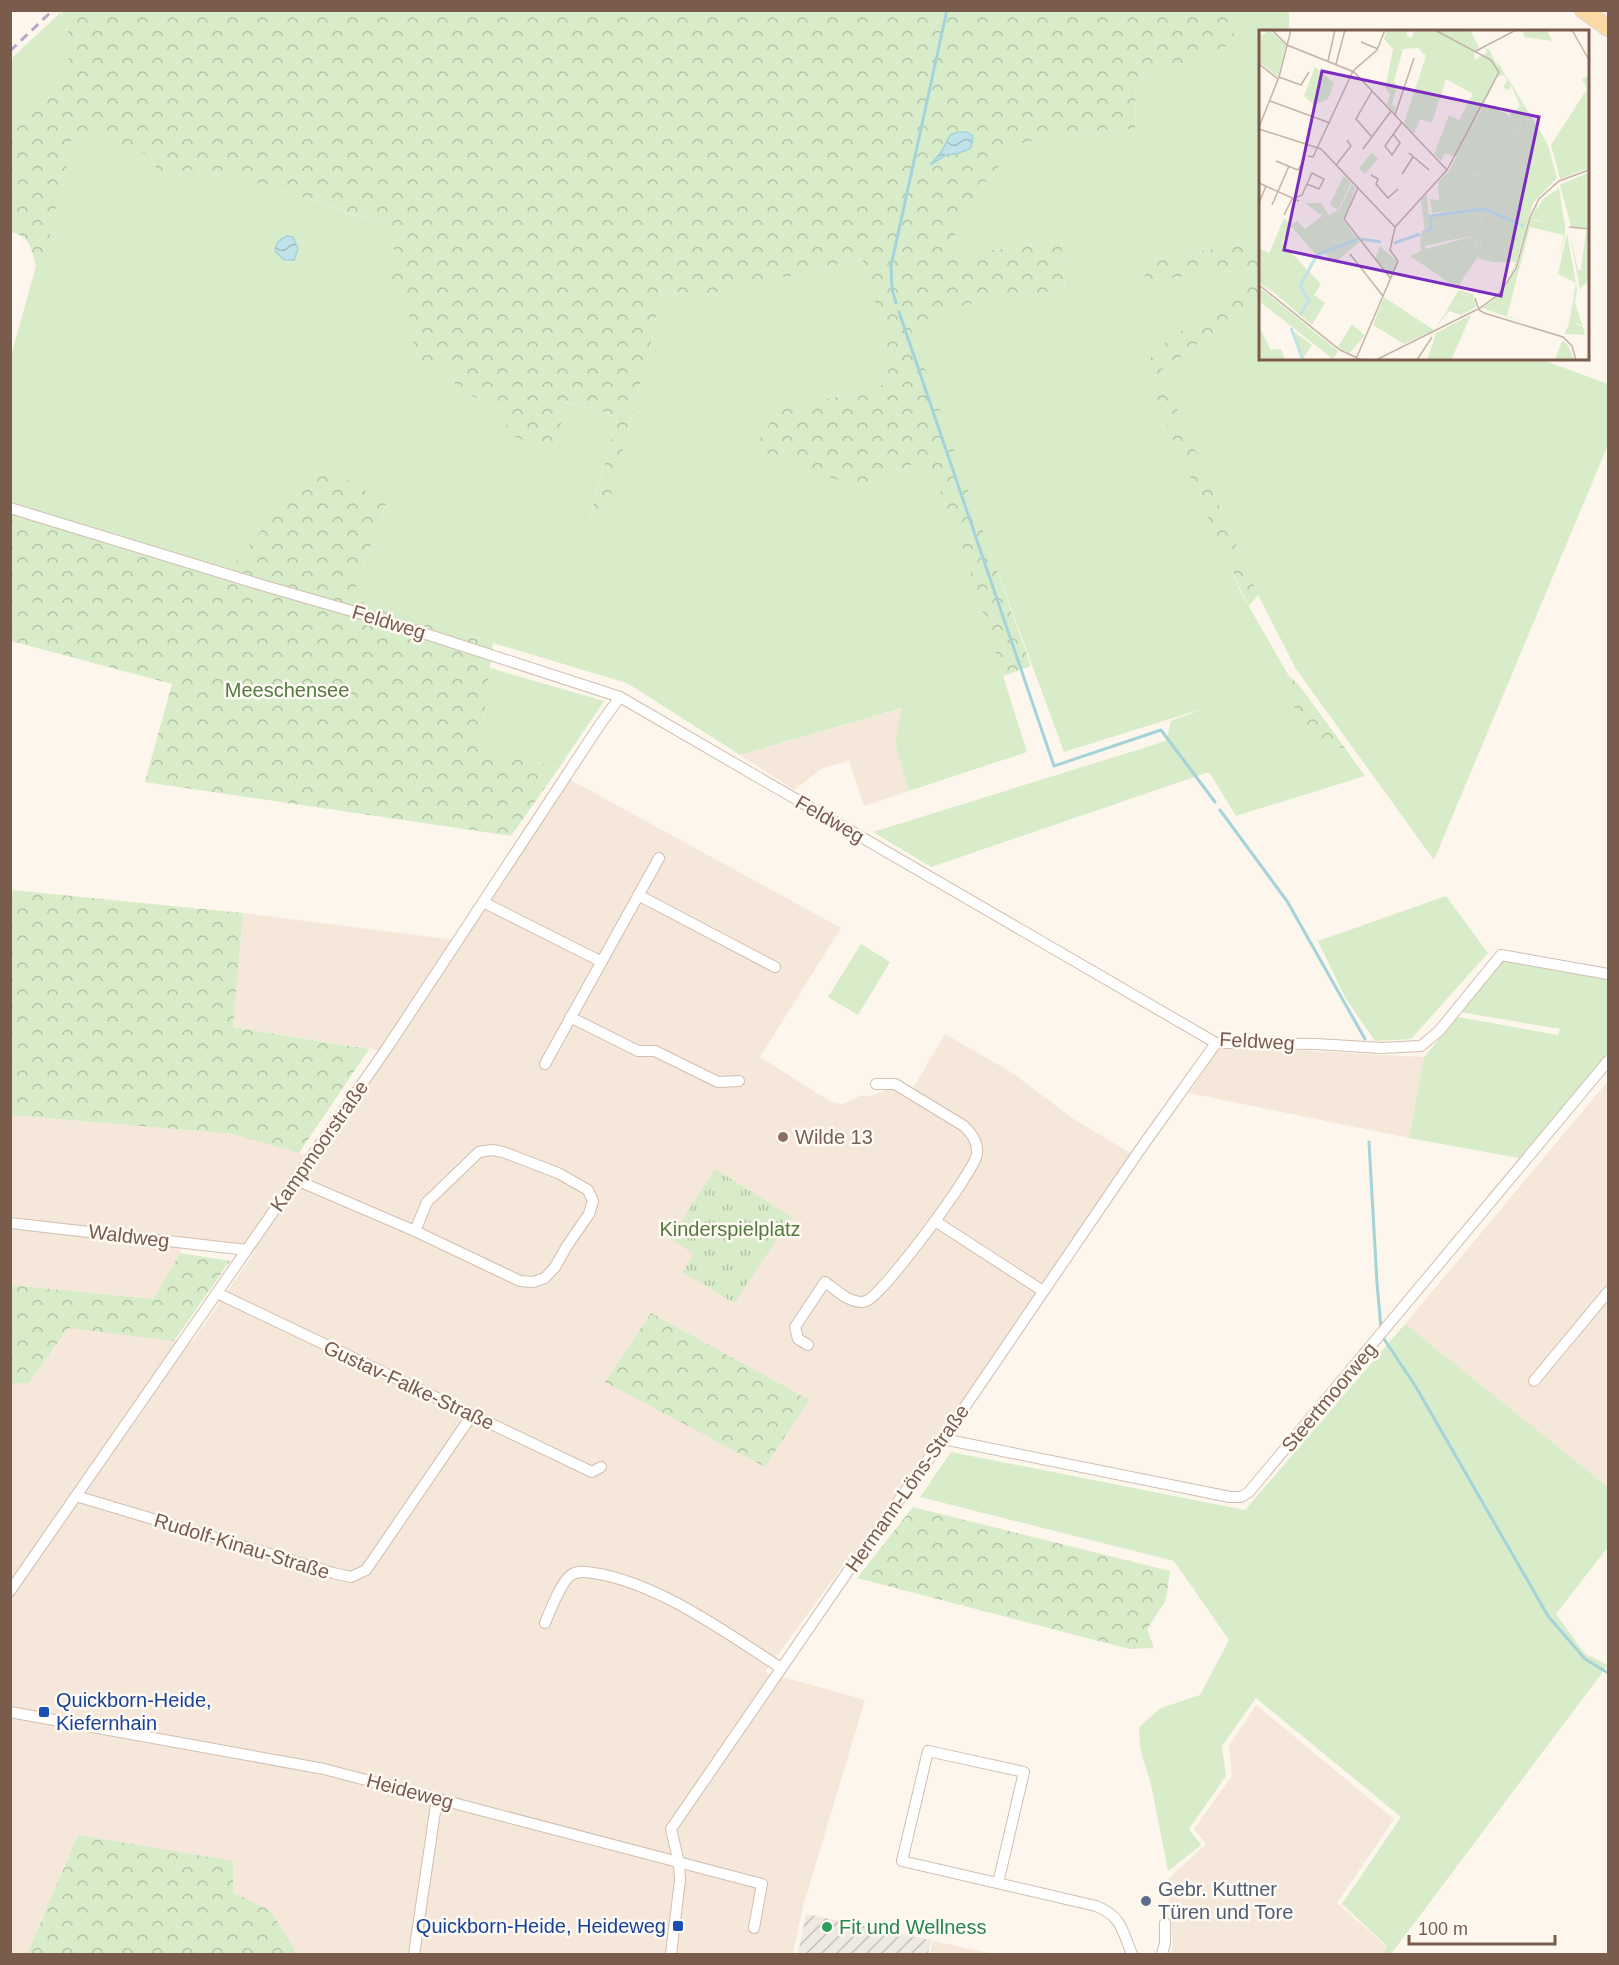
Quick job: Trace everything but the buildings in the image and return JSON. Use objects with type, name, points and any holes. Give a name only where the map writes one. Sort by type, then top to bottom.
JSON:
[{"type":"main road","points":[[1583,10],[1608,28]]},
{"type":"street","name":"Feldweg","points":[[10,508],[383,620],[620,697],[1216,1043],[1316,1044],[1382,1048],[1421,1046],[1439,1031],[1501,955],[1608,974]]},
{"type":"street","name":"Kampmoorstraße","points":[[10,1591],[389,1045],[620,697]]},
{"type":"street","points":[[545,1064],[659,858]]},
{"type":"street","points":[[638,895],[775,967]]},
{"type":"street","points":[[483,902],[600,961]]},
{"type":"street","points":[[570,1017],[638,1051],[655,1051],[718,1082],[739,1081]]},
{"type":"street","name":"Hermann-Löns-Straße","points":[[671,1954],[680,1880],[679,1863],[671,1829],[781,1668],[944,1439],[1139,1151],[1216,1043]]},
{"type":"street","name":"Steertmoorweg","points":[[944,1439],[1230,1497],[1241,1497],[1249,1492],[1608,1061]]},
{"type":"street","points":[[808,1345],[798,1339],[795,1327],[825,1282],[853,1301],[866,1301],[888,1280],[935,1221],[974,1165],[977,1154],[976,1142],[964,1125],[895,1084],[876,1084]]},
{"type":"street","points":[[296,1180],[415,1231],[520,1281],[534,1282],[544,1278],[555,1267],[589,1214],[593,1201],[588,1190],[558,1173],[503,1152],[492,1150],[479,1152],[427,1202],[415,1231]]},
{"type":"street","points":[[935,1221],[1043,1292]]},
{"type":"street","name":"Waldweg","points":[[10,1223],[247,1250]]},
{"type":"street","points":[[1534,1381],[1608,1292]]},
{"type":"street","name":"Gustav-Falke-Straße","points":[[217,1293],[592,1472],[601,1467]]},
{"type":"street","name":"Rudolf-Kinau-Straße","points":[[76,1496],[333,1574],[351,1576],[366,1570],[472,1415]]},
{"type":"street","points":[[545,1623],[560,1591],[572,1575],[581,1572],[597,1574],[617,1578],[688,1610],[727,1632],[781,1668]]},
{"type":"street","name":"Heideweg","points":[[10,1712],[324,1769],[762,1884],[754,1928]]},
{"type":"street","points":[[998,1883],[1024,1773],[928,1751],[902,1862],[1107,1910],[1117,1918],[1132,1954]]},
{"type":"street","points":[[414,1954],[437,1798]]},
{"type":"street","points":[[1162,1954],[1165,1943],[1165,1923]]},
{"type":"shaded area","points":[[903,708],[895,744],[909,791],[864,806],[849,761],[823,768],[794,790],[740,755]]},
{"type":"shaded area","points":[[569,779],[841,928],[760,1057],[831,1102],[842,1104],[862,1095],[867,1097],[892,1088],[908,1097],[945,1034],[1011,1072],[1072,1118],[1132,1154],[939,1435],[765,1672],[865,1700],[802,1910],[793,1954],[297,1954],[271,1911],[233,1892],[78,1835],[27,1954],[11,1954],[10,1384],[29,1383],[68,1328],[192,1342],[256,1250],[185,1240],[180,1253],[153,1299],[11,1285],[11,1115],[233,1134],[320,1159],[390,1052],[233,1027],[243,913],[463,941]]},
{"type":"shaded area","points":[[1220,1046],[1424,1057],[1409,1138],[1189,1093]]},
{"type":"shaded area","points":[[1608,1081],[1608,1487],[1405,1324]]},
{"type":"shaded area","points":[[1256,1705],[1394,1819],[1337,1903],[1386,1946],[1381,1954],[1171,1954],[1173,1944],[1167,1880],[1206,1844],[1194,1829],[1232,1776],[1229,1746]]},
{"type":"shaded area","points":[[806,1914],[931,1940],[928,1954],[798,1954]]},
{"type":"shaded area","points":[[933,1941],[994,1954],[930,1954]]},
{"type":"green space","points":[[63,11],[1234,11],[1234,43],[1136,81],[1135,129],[1086,132],[1017,144],[984,184],[971,208],[954,228],[959,255],[1061,240],[1065,291],[984,299],[910,326],[1031,666],[1003,676],[957,530],[926,459],[856,487],[754,449],[785,399],[816,402],[889,383],[882,324],[862,259],[735,289],[697,295],[661,289],[651,344],[605,518],[589,521],[618,416],[565,402],[555,457],[505,431],[510,411],[456,390],[453,370],[422,364],[407,328],[413,296],[387,288],[385,274],[395,268],[395,254],[387,224],[372,221],[272,186],[185,169],[165,183],[149,155],[85,133],[72,134],[64,182],[50,237],[36,266],[29,244],[23,237],[11,232],[11,129],[46,101],[64,71],[70,54],[67,23],[61,16]]},
{"type":"green space","points":[[1234,11],[1289,11],[1289,30],[1259,30],[1259,241],[1146,260],[1144,281],[1259,268],[1259,272],[1162,345],[1145,364],[1241,593],[1289,676],[1279,680],[1318,746],[1345,748],[1365,776],[1236,816],[1209,772],[931,867],[873,832],[1166,741],[1171,721],[1208,707],[1064,752],[910,326],[984,299],[1065,291],[1061,240],[959,255],[954,228],[971,208],[984,184],[1017,144],[1086,132],[1135,129],[1136,81],[1233,43]]},
{"type":"green space","points":[[61,12],[61,16],[67,23],[70,54],[64,71],[46,101],[11,129],[11,59]]},
{"type":"green space","points":[[72,133],[85,133],[149,155],[165,183],[185,169],[272,186],[371,221],[387,224],[395,254],[395,269],[385,274],[413,296],[407,328],[422,364],[453,370],[456,390],[510,411],[555,457],[564,402],[618,416],[589,520],[605,518],[651,344],[661,289],[697,295],[735,289],[862,259],[882,324],[889,383],[816,402],[785,399],[856,487],[926,459],[957,530],[1027,752],[909,791],[895,744],[902,708],[740,755],[627,683],[352,598],[386,505],[230,569],[11,503],[11,356],[36,266],[50,237],[64,182]]},
{"type":"green space","points":[[1259,241],[1259,268],[1144,281],[1146,260]]},
{"type":"green space","points":[[1259,272],[1259,299],[1161,371],[1258,595],[1249,606],[1165,421],[1145,364],[1162,345]]},
{"type":"green space","points":[[1259,299],[1259,360],[1543,360],[1608,384],[1608,445],[1434,860],[1296,669],[1258,595],[1161,371]]},
{"type":"green space","name":"Meeschensee","points":[[318,461],[386,504],[352,598],[493,643],[480,748],[559,768],[511,836],[145,782],[172,684],[11,641],[10,503],[230,569]]},
{"type":"green space","points":[[490,668],[604,701],[559,768],[480,748]]},
{"type":"green space","points":[[1289,676],[1299,685],[1345,748],[1318,746],[1278,680]]},
{"type":"green space","points":[[11,890],[243,913],[233,1027],[369,1049],[299,1153],[233,1134],[11,1115]]},
{"type":"green space","points":[[1446,896],[1488,953],[1411,1039],[1375,1041],[1345,997],[1318,941]]},
{"type":"green space","points":[[861,944],[890,962],[858,1015],[828,997]]},
{"type":"green space","points":[[1502,961],[1608,980],[1608,1054],[1519,1158],[1409,1138],[1424,1057],[1458,1017],[1558,1035],[1560,1029],[1460,1012]]},
{"type":"green space","name":"Kinderspielplatz","points":[[715,1169],[792,1217],[734,1303],[682,1272],[694,1254],[670,1239]]},
{"type":"green space","points":[[180,1253],[230,1261],[174,1341],[68,1328],[29,1383],[11,1384],[11,1285],[153,1299]]},
{"type":"green space","points":[[651,1313],[809,1400],[765,1467],[605,1382]]},
{"type":"green space","points":[[1405,1324],[1608,1487],[1608,1547],[1556,1614],[1585,1654],[1608,1665],[1391,1954],[1382,1954],[1387,1946],[1342,1904],[1401,1817],[1256,1698],[1222,1746],[1226,1776],[1189,1829],[1201,1845],[1168,1871],[1151,1784],[1140,1748],[1139,1727],[1161,1708],[1200,1695],[1229,1640],[1174,1561],[920,1497],[951,1452],[1245,1510]]},
{"type":"green space","points":[[913,1507],[1170,1571],[1166,1600],[1147,1629],[1154,1648],[1129,1649],[857,1578]]},
{"type":"green space","points":[[78,1835],[233,1861],[233,1892],[271,1911],[297,1954],[27,1954]]},
{"type":"water","points":[[967,132],[973,136],[971,148],[957,154],[946,155],[930,165],[942,151],[950,135]]},
{"type":"water","points":[[287,236],[293,237],[298,249],[294,260],[284,260],[275,251],[278,242]]},
{"type":"waterway","points":[[896,303],[892,289],[891,266],[947,10]]},
{"type":"waterway","points":[[899,312],[1054,766],[1161,730],[1215,802]]},
{"type":"waterway","points":[[1220,810],[1287,901],[1365,1039]]},
{"type":"waterway","points":[[1369,1142],[1381,1328]]},
{"type":"waterway","points":[[1384,1339],[1416,1387],[1548,1616],[1585,1659],[1608,1673]]},
{"type":"railway","points":[[10,51],[53,10]]},
{"type":"place","name":"Wilde 13","points":[[783,1137]]},
{"type":"place","name":"Quickborn-Heide, Kiefernhain","points":[[44,1712]]},
{"type":"place","name":"Gebr. Kuttner Türen und Tore","points":[[1146,1901]]},
{"type":"place","name":"Quickborn-Heide, Heideweg","points":[[678,1926]]},
{"type":"place","name":"Fit und Wellness","points":[[827,1927]]}]
